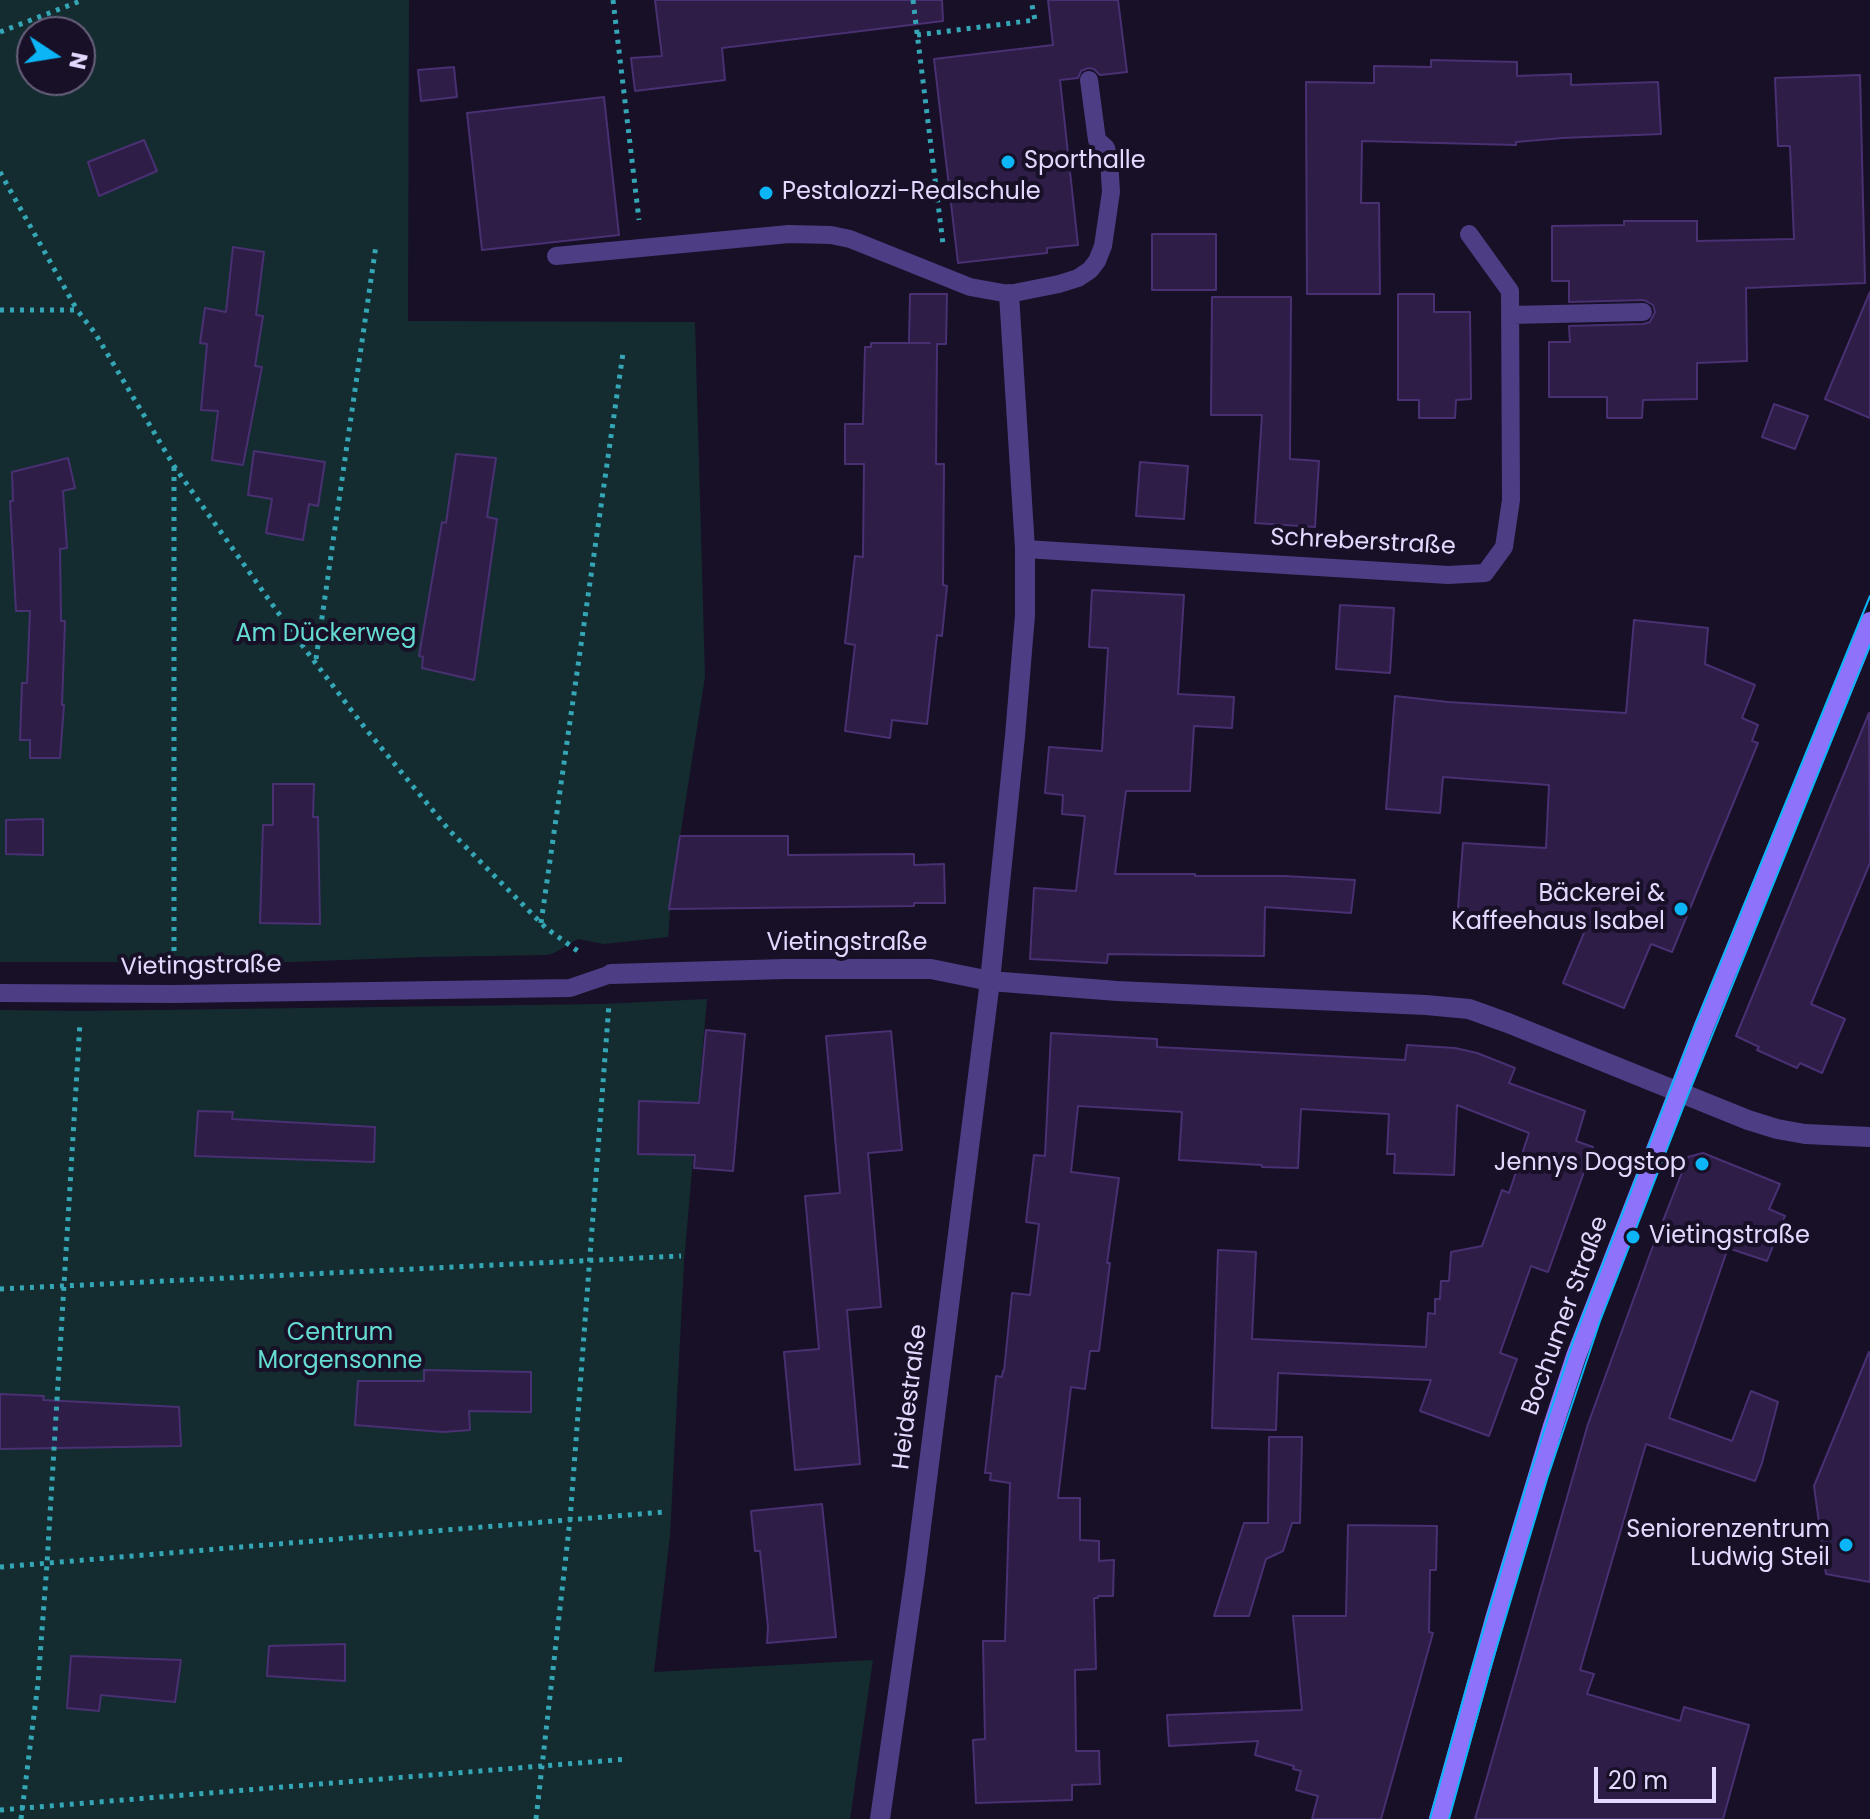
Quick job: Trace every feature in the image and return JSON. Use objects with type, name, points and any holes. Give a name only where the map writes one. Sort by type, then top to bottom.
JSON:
[{"type":"main road","name":"Bochumer Straße","points":[[1439,1819],[1495,1619],[1558,1412],[1596,1301],[1870,622]]},
{"type":"street","points":[[990,981],[1025,615],[1025,549],[1009,294]]},
{"type":"street","name":"Vietingstraße","points":[[611,974],[931,969],[990,981],[1117,991],[1469,1009],[1748,1120],[1777,1129],[1825,1137],[1870,1137]]},
{"type":"street","name":"Heidestraße","points":[[880,1819],[915,1574],[990,981]]},
{"type":"lane","points":[[556,256],[789,234],[831,235],[850,239],[970,287],[1009,294],[1078,278],[1090,270],[1103,246],[1111,192],[1109,159],[1106,148],[1097,140],[1089,80]]},
{"type":"lane","name":"Schreberstraße","points":[[1025,549],[1448,575],[1485,573],[1504,547],[1511,500],[1510,291],[1469,234]]},
{"type":"lane","points":[[1510,315],[1643,312]]},
{"type":"lane","name":"Vietingstraße","points":[[0,993],[174,994],[570,988],[611,974]]},
{"type":"path","points":[[0,32],[83,0]]},
{"type":"path","points":[[613,0],[643,249]]},
{"type":"path","points":[[913,0],[948,277]]},
{"type":"path","points":[[917,35],[1035,20],[1031,0]]},
{"type":"path","points":[[0,172],[77,310],[95,333],[174,466],[289,628],[365,728],[449,830],[541,923],[611,974],[570,1520],[536,1819]]},
{"type":"path","points":[[315,661],[376,245]]},
{"type":"path","points":[[0,310],[77,310]]},
{"type":"path","points":[[541,923],[623,353]]},
{"type":"path","points":[[174,466],[174,994]]},
{"type":"path","points":[[21,1819],[38,1683],[47,1564],[82,994]]},
{"type":"path","points":[[0,1289],[681,1256]]},
{"type":"path","points":[[0,1567],[664,1512]]},
{"type":"path","points":[[0,1810],[628,1759]]},
{"type":"green space","name":"Am Dückerweg","points":[[0,0],[409,0],[408,321],[695,322],[705,677],[672,888],[668,937],[604,944],[578,939],[547,955],[291,962],[0,962]]},
{"type":"green space","name":"Centrum Morgensonne","points":[[707,999],[684,1262],[670,1536],[654,1672],[873,1660],[850,1819],[0,1819],[0,1010],[602,1004]]},
{"type":"building","points":[[655,0],[942,0],[943,21],[722,48],[725,80],[635,91],[631,58],[662,56]]},
{"type":"building","name":"Sporthalle","points":[[1048,0],[1118,0],[1127,72],[1100,75],[1088,68],[1081,71],[1078,78],[1060,80],[1078,245],[1047,248],[1047,253],[958,263],[934,59],[1053,45]]},
{"type":"building","points":[[1431,60],[1517,62],[1517,76],[1571,74],[1571,85],[1658,82],[1661,134],[1562,138],[1516,142],[1516,145],[1362,141],[1361,203],[1379,203],[1380,294],[1307,294],[1306,82],[1374,83],[1374,66],[1431,67]]},
{"type":"building","points":[[454,67],[457,97],[421,101],[418,70]]},
{"type":"building","points":[[1860,75],[1865,283],[1746,288],[1747,361],[1697,363],[1697,399],[1643,400],[1642,418],[1607,418],[1607,397],[1549,397],[1549,342],[1570,342],[1569,326],[1643,324],[1650,322],[1655,312],[1653,305],[1644,300],[1569,302],[1569,281],[1552,281],[1552,226],[1624,225],[1624,221],[1697,221],[1697,241],[1794,239],[1790,146],[1778,146],[1775,78]]},
{"type":"building","points":[[604,97],[619,235],[482,250],[467,113]]},
{"type":"building","points":[[144,140],[157,171],[99,196],[88,162]]},
{"type":"building","points":[[1152,234],[1216,234],[1216,290],[1152,290]]},
{"type":"building","points":[[233,247],[264,252],[256,315],[263,316],[255,366],[262,367],[243,465],[212,460],[218,411],[201,410],[207,344],[200,343],[205,308],[226,312]]},
{"type":"building","points":[[1870,292],[1870,418],[1825,399]]},
{"type":"building","points":[[910,294],[947,294],[946,344],[937,344],[936,464],[944,464],[943,585],[947,586],[942,636],[937,635],[927,724],[892,720],[890,738],[845,731],[855,645],[845,643],[855,556],[863,557],[864,464],[845,464],[845,424],[863,424],[865,347],[871,347],[871,343],[909,343]]},
{"type":"building","points":[[1398,294],[1434,294],[1434,312],[1470,312],[1471,399],[1456,400],[1455,418],[1419,418],[1419,400],[1398,400]]},
{"type":"building","points":[[1212,297],[1291,297],[1290,459],[1319,461],[1315,527],[1255,523],[1262,415],[1211,415]]},
{"type":"building","points":[[1774,404],[1808,416],[1795,449],[1762,437]]},
{"type":"building","points":[[254,451],[325,462],[318,506],[309,504],[303,540],[266,533],[272,499],[248,495]]},
{"type":"building","points":[[456,454],[496,458],[487,517],[497,519],[474,680],[422,668],[423,657],[419,656],[442,522],[446,523]]},
{"type":"building","points":[[68,458],[75,488],[63,491],[67,548],[60,549],[61,621],[65,621],[60,758],[30,758],[30,740],[20,740],[22,683],[27,683],[30,611],[16,611],[10,501],[13,501],[12,472]]},
{"type":"building","points":[[1140,462],[1188,466],[1184,519],[1136,516]]},
{"type":"building","points":[[1092,590],[1184,595],[1178,694],[1234,697],[1232,728],[1194,726],[1190,791],[1126,791],[1115,874],[1355,880],[1351,913],[1265,907],[1264,956],[1108,954],[1107,963],[1030,959],[1034,888],[1076,891],[1085,816],[1062,814],[1063,795],[1045,793],[1049,747],[1102,751],[1108,648],[1089,647]]},
{"type":"building","points":[[1340,605],[1394,608],[1390,673],[1336,669]]},
{"type":"building","points":[[1634,620],[1708,628],[1705,664],[1755,685],[1742,718],[1758,725],[1752,741],[1758,743],[1672,952],[1651,944],[1624,1008],[1563,983],[1586,928],[1457,921],[1463,843],[1546,848],[1549,785],[1443,777],[1440,813],[1386,809],[1395,696],[1626,713]]},
{"type":"building","points":[[1869,713],[1870,863],[1811,1004],[1845,1019],[1822,1073],[1800,1063],[1797,1068],[1757,1050],[1759,1047],[1736,1036]]},
{"type":"building","points":[[273,784],[314,784],[313,817],[318,817],[320,924],[260,923],[263,825],[273,825]]},
{"type":"building","points":[[43,819],[43,855],[6,854],[6,820]]},
{"type":"building","points":[[680,836],[788,836],[788,855],[914,854],[914,865],[944,864],[945,903],[669,909]]},
{"type":"building","points":[[706,1030],[745,1034],[733,1171],[694,1168],[695,1155],[638,1154],[639,1101],[699,1103]]},
{"type":"building","points":[[891,1031],[902,1150],[868,1153],[881,1307],[847,1310],[860,1464],[795,1470],[784,1352],[819,1349],[805,1196],[840,1193],[826,1036]]},
{"type":"building","points":[[1051,1033],[1157,1039],[1157,1047],[1405,1060],[1407,1045],[1455,1048],[1515,1068],[1509,1083],[1585,1111],[1576,1141],[1593,1147],[1548,1272],[1531,1266],[1500,1353],[1517,1359],[1489,1436],[1420,1411],[1431,1380],[1278,1373],[1276,1430],[1212,1428],[1218,1250],[1256,1252],[1252,1339],[1426,1347],[1428,1313],[1435,1314],[1435,1299],[1440,1299],[1441,1281],[1449,1281],[1451,1252],[1482,1246],[1502,1190],[1509,1193],[1529,1133],[1457,1105],[1454,1175],[1394,1173],[1395,1154],[1387,1154],[1389,1114],[1301,1109],[1298,1168],[1262,1167],[1179,1160],[1182,1112],[1078,1106],[1071,1172],[1119,1178],[1099,1351],[1090,1351],[1085,1389],[1071,1387],[1058,1498],[1080,1498],[1080,1540],[1099,1541],[1099,1561],[1114,1560],[1113,1596],[1094,1598],[1096,1669],[1075,1670],[1076,1751],[1099,1751],[1100,1784],[1072,1785],[1072,1800],[976,1803],[973,1740],[985,1739],[983,1641],[1005,1641],[1010,1483],[990,1480],[991,1473],[985,1473],[996,1376],[1002,1377],[1004,1371],[1012,1293],[1030,1295],[1039,1224],[1026,1222],[1034,1155],[1045,1156]]},
{"type":"building","points":[[198,1111],[233,1112],[232,1119],[375,1127],[374,1162],[195,1156]]},
{"type":"building","points":[[1703,1153],[1780,1184],[1769,1209],[1785,1216],[1767,1261],[1728,1248],[1669,1418],[1732,1441],[1751,1391],[1778,1402],[1755,1481],[1646,1444],[1580,1670],[1594,1674],[1587,1694],[1680,1721],[1684,1707],[1749,1725],[1723,1819],[1475,1819],[1588,1424],[1688,1157]]},
{"type":"building","points":[[1869,1352],[1870,1582],[1826,1574],[1814,1486]]},
{"type":"building","points":[[424,1370],[531,1372],[531,1412],[469,1411],[470,1430],[443,1432],[355,1425],[358,1381],[424,1381]]},
{"type":"building","points":[[0,1394],[44,1396],[43,1400],[179,1407],[181,1446],[0,1449]]},
{"type":"building","points":[[1269,1437],[1302,1437],[1300,1523],[1292,1523],[1283,1551],[1266,1559],[1249,1616],[1214,1616],[1244,1523],[1268,1523]]},
{"type":"building","points":[[822,1504],[836,1637],[767,1643],[760,1551],[755,1551],[751,1511]]},
{"type":"building","points":[[1348,1525],[1437,1526],[1436,1570],[1430,1570],[1429,1632],[1433,1633],[1381,1819],[1312,1819],[1318,1796],[1296,1790],[1301,1771],[1293,1769],[1294,1766],[1255,1755],[1258,1741],[1169,1746],[1167,1715],[1302,1710],[1293,1616],[1346,1616]]},
{"type":"building","points":[[345,1644],[345,1681],[267,1676],[269,1646]]},
{"type":"building","points":[[71,1656],[181,1660],[175,1702],[101,1695],[99,1711],[67,1708]]},
{"type":"tram line","points":[[1430,1819],[1528,1480],[1574,1339],[1696,1023],[1870,596]]},
{"type":"tram line","points":[[1449,1819],[1547,1479],[1600,1321],[1870,645]]},
{"type":"place","name":"Sporthalle","points":[[1008,162]]},
{"type":"place","name":"Pestalozzi-Realschule","points":[[766,193]]},
{"type":"place","name":"Bäckerei & Kaffeehaus Isabel","points":[[1681,909]]},
{"type":"place","name":"Jennys Dogstop","points":[[1702,1164]]},
{"type":"place","name":"Vietingstraße","points":[[1633,1237]]},
{"type":"place","name":"Seniorenzentrum Ludwig Steil","points":[[1846,1545]]}]
